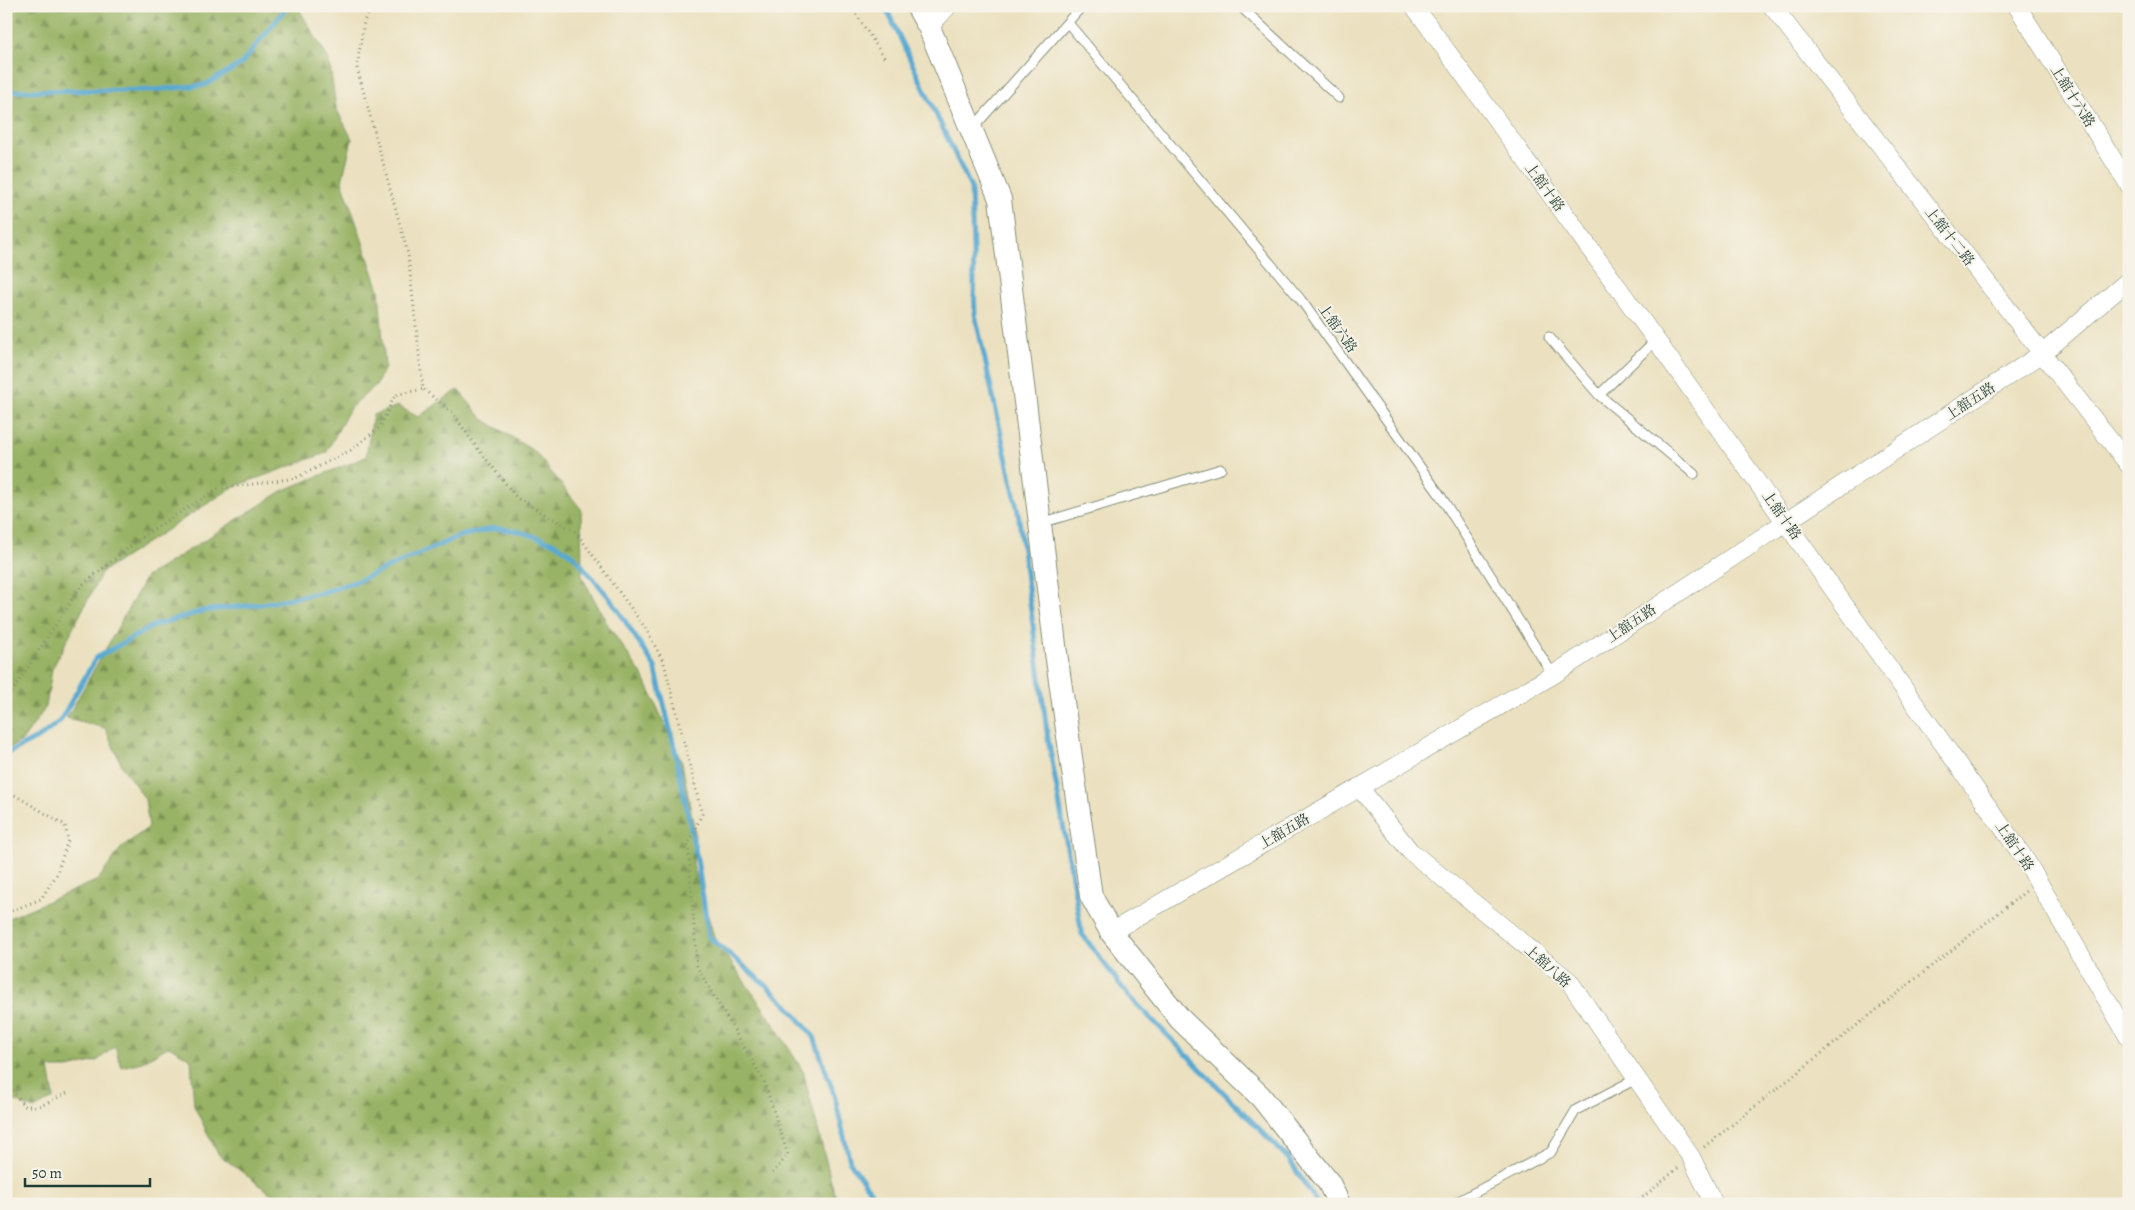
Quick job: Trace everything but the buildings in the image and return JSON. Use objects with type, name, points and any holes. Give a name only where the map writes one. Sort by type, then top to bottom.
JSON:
[{"type":"street","points":[[917,6],[929,28],[1000,199],[1056,653],[1091,896],[1111,932],[1180,1019],[1261,1097],[1329,1183],[1339,1204]]},
{"type":"street","points":[[929,28],[948,6]]},
{"type":"street","name":"上舘十路","points":[[1414,6],[1786,520],[2025,859],[2129,1038]]},
{"type":"street","name":"上舘十二路","points":[[1772,6],[2129,465]]},
{"type":"street","name":"上舘十六路","points":[[2016,6],[2129,185]]},
{"type":"street","name":"上舘五路","points":[[1111,932],[1553,675],[1786,520],[2043,353],[2129,280]]},
{"type":"street","name":"上舘八路","points":[[1359,787],[1410,851],[1568,981],[1691,1157],[1714,1204]]},
{"type":"lane","points":[[972,129],[1082,6]]},
{"type":"lane","points":[[1240,6],[1339,98]]},
{"type":"lane","name":"上舘六路","points":[[1068,23],[1301,300],[1440,495],[1553,675]]},
{"type":"lane","points":[[1549,337],[1599,395],[1694,474]]},
{"type":"lane","points":[[1599,395],[1656,340]]},
{"type":"lane","points":[[1040,523],[1221,469]]},
{"type":"lane","points":[[1453,1204],[1551,1152],[1576,1110],[1636,1079]]},
{"type":"path","points":[[373,6],[364,21],[357,68],[408,254],[423,389],[452,412],[475,445],[518,498],[576,532],[646,629],[664,663],[702,814],[688,844],[697,967],[764,1081],[788,1155],[770,1176]]},
{"type":"path","points":[[851,6],[885,59]]},
{"type":"path","points":[[6,701],[81,586],[146,533],[218,488],[296,478],[351,450],[380,427],[395,395],[423,389]]},
{"type":"path","points":[[6,790],[65,825],[68,840],[57,874],[41,899],[6,913]]},
{"type":"path","points":[[1636,1204],[1691,1157],[2038,881]]},
{"type":"path","points":[[6,1082],[24,1106],[42,1106],[69,1092]]},
{"type":"green space","points":[[6,6],[297,6],[329,60],[336,108],[352,139],[342,181],[379,290],[385,368],[376,385],[350,408],[326,453],[233,487],[102,572],[52,669],[46,707],[22,741],[6,750]]},
{"type":"green space","points":[[458,390],[483,419],[535,452],[581,509],[582,577],[608,625],[644,678],[682,763],[695,833],[693,865],[715,940],[768,1015],[803,1071],[837,1204],[285,1204],[218,1154],[194,1106],[191,1059],[169,1046],[142,1062],[121,1067],[115,1046],[97,1061],[68,1068],[49,1068],[54,1098],[34,1109],[10,1099],[6,1092],[6,919],[98,880],[122,847],[149,827],[145,799],[123,768],[105,728],[67,718],[146,577],[284,490],[366,457],[373,415],[398,406],[418,417]]},
{"type":"waterway","points":[[6,91],[154,90],[205,85],[241,64],[288,6]]},
{"type":"waterway","points":[[885,6],[971,188],[975,314],[1018,512],[1047,732],[1082,934],[1128,995],[1288,1158],[1318,1204]]},
{"type":"waterway","points":[[6,754],[41,736],[60,721],[96,658],[155,625],[203,611],[261,604],[323,592],[355,582],[460,536],[495,528],[518,531],[554,543],[574,556],[612,601],[655,667],[675,750],[697,859],[709,937],[767,986],[789,1007],[814,1037],[834,1094],[850,1162],[879,1204]]}]
